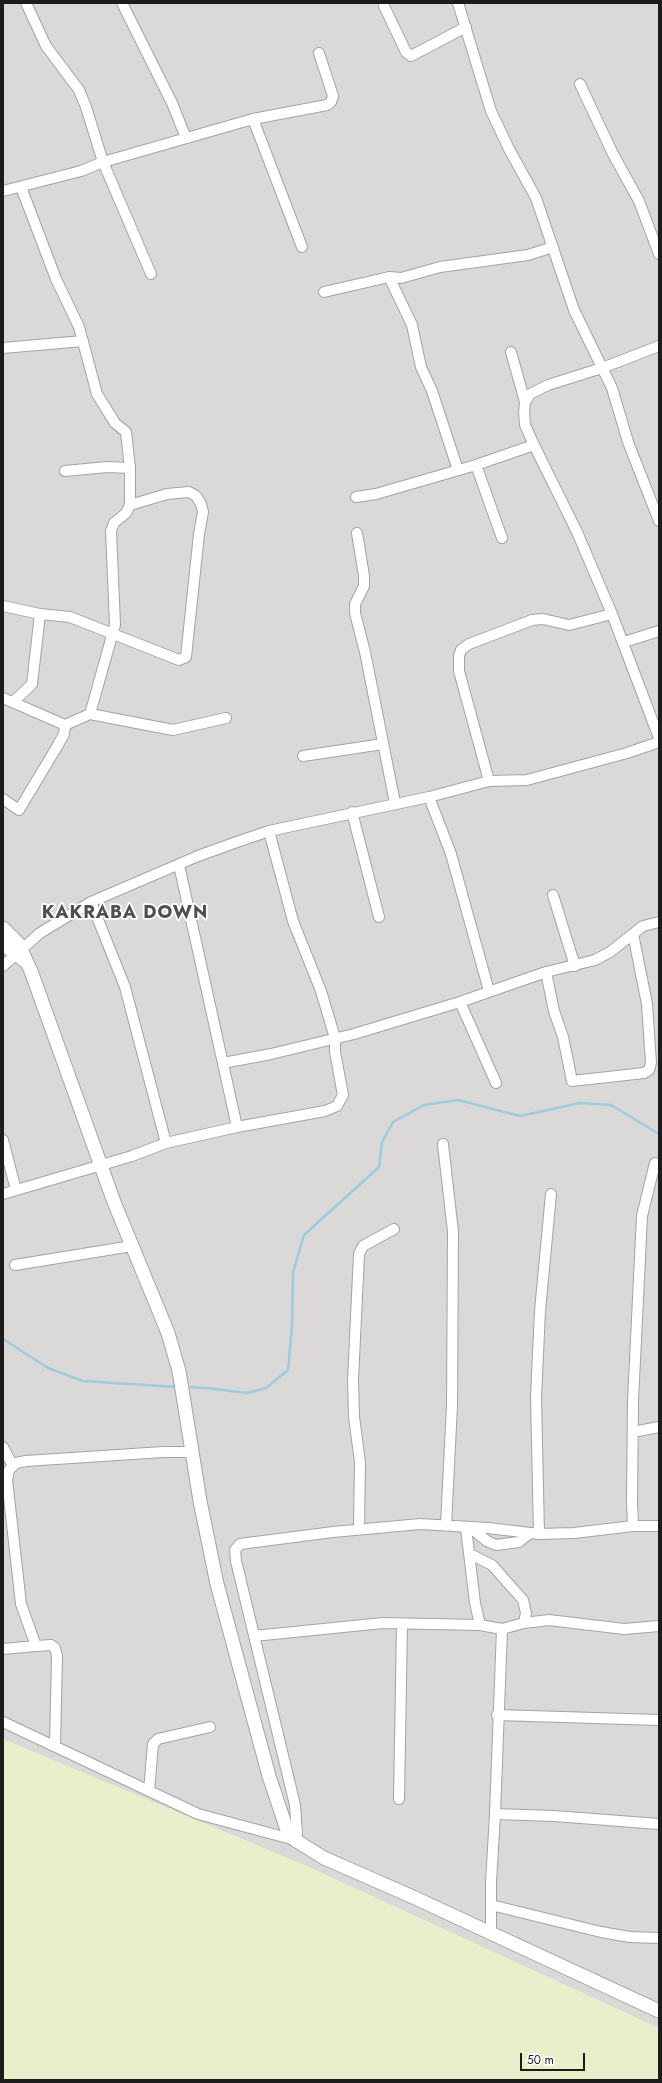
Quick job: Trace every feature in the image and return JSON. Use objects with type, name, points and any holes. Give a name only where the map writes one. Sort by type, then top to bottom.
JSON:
[{"type":"street","points":[[26,3],[46,46],[79,90],[86,107],[102,162],[151,274]]},
{"type":"street","points":[[122,3],[172,103],[186,138]]},
{"type":"street","points":[[458,3],[491,111],[509,149],[536,198],[574,310],[612,388],[628,442],[659,521]]},
{"type":"street","points":[[384,6],[406,52],[411,56],[466,27]]},
{"type":"street","points":[[3,191],[81,171],[102,162],[253,119],[327,105],[331,102],[333,96],[319,53]]},
{"type":"street","points":[[580,84],[639,201],[659,254]]},
{"type":"street","points":[[253,119],[302,247]]},
{"type":"street","points":[[21,187],[56,278],[79,327],[97,394],[115,423],[126,432],[130,468],[130,505],[126,513],[114,523],[111,531],[115,625],[90,714]]},
{"type":"street","points":[[324,292],[389,277],[402,278],[440,267],[528,255],[553,247]]},
{"type":"street","points":[[389,277],[412,325],[421,367],[432,391],[458,470]]},
{"type":"street","points":[[3,348],[83,341]]},
{"type":"street","points":[[525,402],[530,394],[548,385],[602,368],[659,346]]},
{"type":"street","points":[[511,352],[525,402],[526,425],[577,532],[624,642],[659,738]]},
{"type":"street","points":[[356,497],[376,494],[476,465],[534,444]]},
{"type":"street","points":[[476,465],[502,538]]},
{"type":"street","points":[[65,471],[107,467],[130,468]]},
{"type":"street","points":[[3,606],[40,614],[70,617],[113,632],[179,660],[186,657],[199,534],[203,512],[201,504],[196,496],[188,492],[167,494],[130,505]]},
{"type":"street","points":[[357,532],[364,586],[355,604],[355,613],[365,652],[395,803]]},
{"type":"street","points":[[8,700],[32,684],[40,614]]},
{"type":"street","points":[[489,782],[459,671],[459,656],[461,650],[470,644],[532,620],[543,619],[569,625],[612,614]]},
{"type":"street","points":[[624,642],[659,631]]},
{"type":"street","points":[[8,700],[65,725],[90,714],[173,730],[226,718]]},
{"type":"street","points":[[3,799],[19,810],[58,746],[64,734],[65,725]]},
{"type":"street","points":[[3,966],[20,954],[40,933],[91,902],[198,856],[269,831],[352,812],[429,797],[489,782],[527,780],[627,753],[659,742]]},
{"type":"street","points":[[303,756],[383,744]]},
{"type":"street","points":[[429,797],[451,854],[489,991]]},
{"type":"street","points":[[352,812],[379,917]]},
{"type":"street","points":[[3,1194],[100,1165],[166,1143],[237,1126],[325,1111],[337,1106],[343,1095],[335,1052],[335,1038],[316,976],[303,950],[293,921],[269,831]]},
{"type":"street","points":[[179,865],[237,1126]]},
{"type":"street","points":[[553,895],[575,966]]},
{"type":"street","points":[[91,902],[124,987],[166,1143]]},
{"type":"street","points":[[223,1063],[271,1054],[335,1038],[460,1002],[546,972],[595,960],[610,952],[643,926],[659,922]]},
{"type":"street","points":[[3,928],[20,954],[100,1165],[168,1333],[179,1371],[185,1413],[217,1584],[277,1804],[287,1830],[295,1840]]},
{"type":"street","points":[[546,972],[554,1011],[563,1037],[572,1081],[644,1073],[649,1070],[652,1063],[647,1004],[633,934]]},
{"type":"street","points":[[3,944],[20,954]]},
{"type":"street","points":[[460,1002],[496,1084]]},
{"type":"street","points":[[3,1140],[16,1190]]},
{"type":"street","points":[[443,1144],[453,1232],[452,1399],[446,1525]]},
{"type":"street","points":[[633,1526],[633,1432],[642,1216],[655,1163]]},
{"type":"street","points":[[535,1533],[536,1397],[540,1311],[551,1194]]},
{"type":"street","points":[[359,1529],[360,1462],[354,1417],[353,1380],[359,1254],[363,1246],[394,1229]]},
{"type":"street","points":[[15,1265],[132,1246]]},
{"type":"street","points":[[633,1432],[659,1428]]},
{"type":"street","points":[[3,1447],[13,1466]]},
{"type":"street","points":[[36,1646],[21,1604],[7,1480],[9,1470],[16,1463],[33,1460],[163,1452],[192,1452]]},
{"type":"street","points":[[295,1840],[297,1834],[295,1805],[236,1561],[235,1550],[240,1544],[359,1529],[420,1524],[535,1533],[574,1533],[633,1526],[659,1526]]},
{"type":"street","points":[[469,1528],[487,1541],[496,1545],[519,1542],[535,1533]]},
{"type":"street","points":[[469,1528],[475,1603],[480,1625]]},
{"type":"street","points":[[470,1554],[492,1565],[523,1600],[526,1613],[524,1623]]},
{"type":"street","points":[[254,1636],[376,1623],[480,1625],[502,1629],[524,1623],[549,1620],[624,1629],[659,1626]]},
{"type":"street","points":[[399,1799],[402,1624]]},
{"type":"street","points":[[491,1933],[497,1715],[502,1629]]},
{"type":"street","points":[[3,1649],[51,1645],[55,1648],[57,1656],[55,1746]]},
{"type":"street","points":[[497,1715],[659,1720]]},
{"type":"street","points":[[3,1722],[198,1814],[295,1840],[324,1858],[491,1933],[659,2012]]},
{"type":"street","points":[[149,1791],[153,1744],[158,1739],[210,1727]]},
{"type":"street","points":[[494,1814],[554,1816],[659,1824]]},
{"type":"street","points":[[491,1906],[601,1932],[630,1937],[659,1938]]},
{"type":"shaded area","points":[[3,3],[659,3],[659,2080],[3,2080]]},
{"type":"green space","points":[[3,1739],[307,1866],[659,2028],[659,2080],[3,2080]]},
{"type":"waterway","points":[[186,1387],[247,1393],[266,1388],[288,1370],[292,1327],[293,1272],[304,1235],[379,1167],[382,1142],[393,1122],[424,1105],[458,1100],[520,1116],[580,1103],[611,1105],[659,1134]]},
{"type":"waterway","points":[[3,1339],[48,1368],[83,1381],[177,1387]]},
{"type":"district","name":"KAKRABA DOWN","points":[[125,914]]}]
